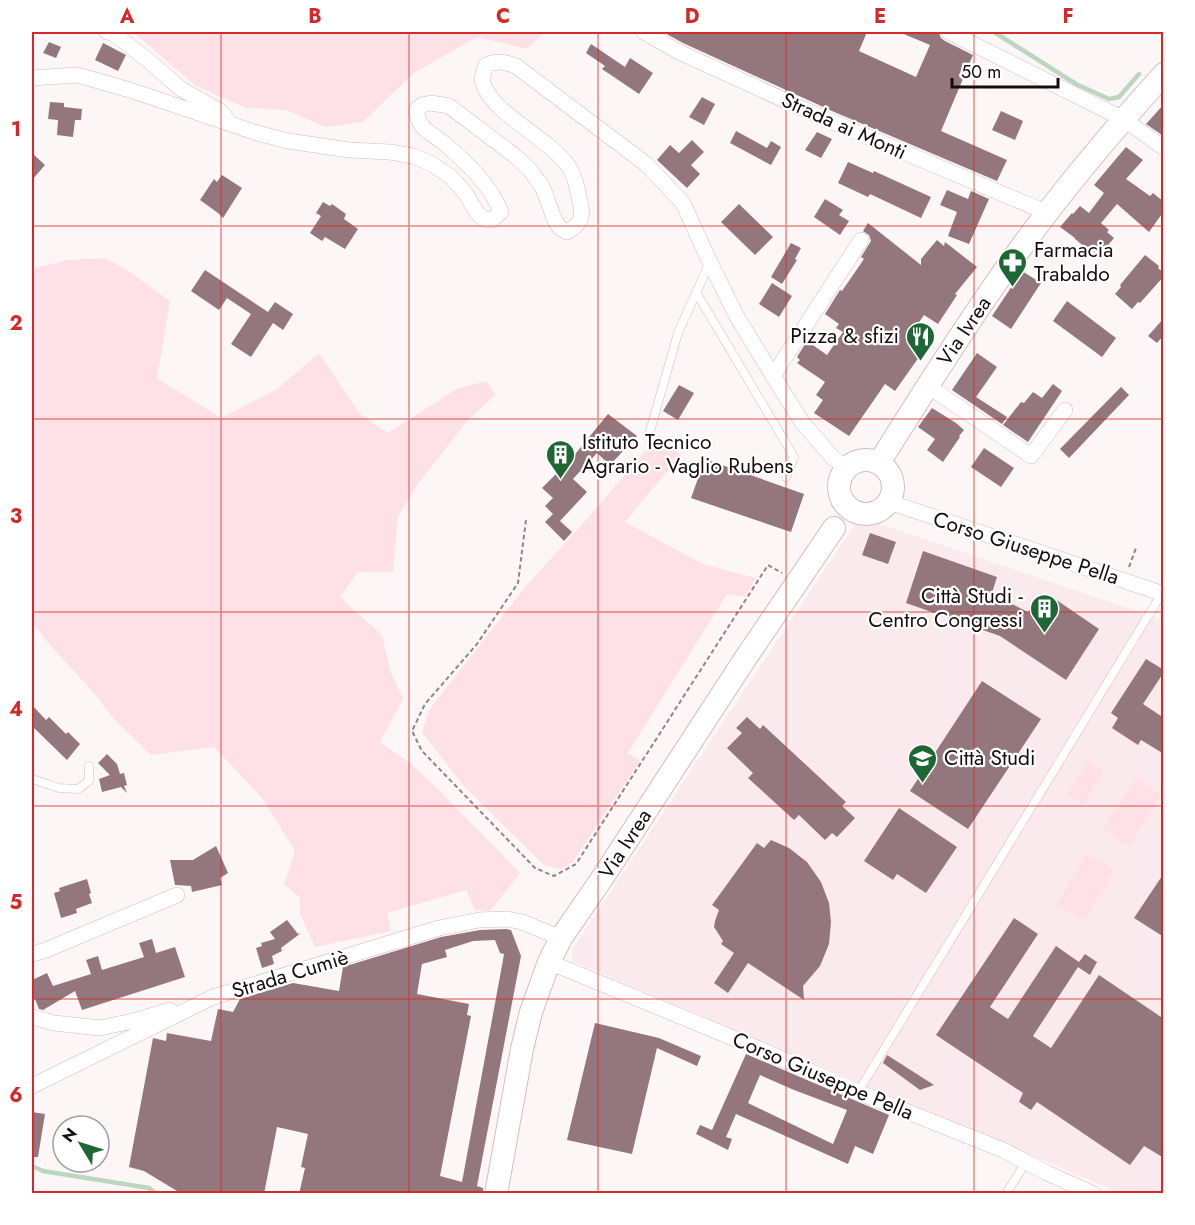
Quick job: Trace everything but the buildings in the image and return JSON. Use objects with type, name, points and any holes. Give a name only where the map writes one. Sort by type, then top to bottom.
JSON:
[{"type":"main road","name":"Via Ivrea","points":[[879,463],[997,282],[1048,213],[1123,119],[1164,74]]},
{"type":"main road","points":[[862,460],[871,460],[886,468],[894,485],[893,494],[883,509],[874,513],[856,513],[840,520],[843,501],[839,493],[839,484],[846,468],[862,460]]},
{"type":"main road","name":"Via Ivrea","points":[[496,1194],[522,1048],[531,1012],[549,962],[561,938],[745,659],[840,520]]},
{"type":"street","points":[[107,32],[112,33],[149,61],[181,89],[220,111],[230,124]]},
{"type":"street","name":"Strada ai Monti","points":[[644,32],[679,52],[828,120],[1048,213]]},
{"type":"street","points":[[950,32],[1123,119],[1164,148]]},
{"type":"street","points":[[32,77],[77,75],[288,141],[413,156],[432,164],[451,177],[466,194],[477,213],[484,219],[492,220],[501,212],[487,187],[463,161],[420,124],[417,109],[422,105],[430,103],[449,106],[514,155],[530,171],[543,188],[555,221],[567,232],[580,222],[582,211],[574,177],[566,163],[549,147],[490,98],[482,81],[486,65],[492,62],[506,62],[516,66],[646,164],[684,203],[736,315],[773,376],[802,422],[833,458],[846,468]]},
{"type":"street","points":[[773,376],[861,240]]},
{"type":"street","points":[[928,386],[1031,456],[1065,410]]},
{"type":"street","name":"Corso Giuseppe Pella","points":[[889,502],[1163,594]]},
{"type":"street","points":[[32,954],[177,895]]},
{"type":"street","name":"Strada Cumiè","points":[[32,1086],[213,998],[439,928],[490,919],[522,922],[561,938]]},
{"type":"street","name":"Corso Giuseppe Pella","points":[[549,962],[858,1092],[1003,1150],[1094,1194]]},
{"type":"street","points":[[32,1017],[54,1023],[100,1028],[213,998]]},
{"type":"lane","points":[[648,438],[678,333],[710,262]]},
{"type":"lane","points":[[696,292],[794,457],[786,477]]},
{"type":"lane","points":[[858,1092],[1163,594]]},
{"type":"lane","points":[[32,779],[59,788],[78,789],[89,781],[89,766]]},
{"type":"lane","points":[[1006,1194],[1026,1162]]},
{"type":"path","points":[[526,520],[518,583],[477,644],[425,704],[412,731],[422,751],[535,868],[554,876],[576,864],[768,565],[798,581]]},
{"type":"path","points":[[1124,581],[1136,548]]},
{"type":"shaded area","points":[[133,32],[544,33],[526,49],[477,37],[414,73],[363,122],[325,127],[286,110],[246,108],[196,86]]},
{"type":"shaded area","points":[[106,258],[170,301],[157,378],[221,418],[277,389],[319,353],[360,414],[388,433],[458,388],[487,381],[495,395],[467,421],[418,484],[398,517],[393,572],[358,572],[340,597],[382,635],[390,670],[403,699],[380,742],[411,764],[442,793],[520,873],[490,911],[475,910],[466,890],[387,913],[391,931],[315,947],[300,914],[300,898],[284,884],[295,851],[262,798],[214,747],[151,755],[116,721],[32,621],[32,269],[67,260]]},
{"type":"shaded area","points":[[659,435],[681,455],[625,522],[703,564],[756,578],[745,597],[727,594],[628,753],[640,761],[572,863],[560,869],[544,865],[493,815],[462,784],[422,732],[429,710],[525,587]]},
{"type":"shaded area","name":"Città Studi","points":[[860,517],[1163,620],[1163,1193],[1120,1193],[572,961],[573,948]]},
{"type":"shaded area","points":[[1088,761],[1104,771],[1083,805],[1067,794]]},
{"type":"shaded area","points":[[1136,778],[1162,795],[1129,846],[1103,829]]},
{"type":"shaded area","points":[[1087,854],[1115,871],[1084,921],[1056,904]]},
{"type":"waterway","points":[[994,32],[1076,84],[1109,99],[1119,97],[1139,74]]},
{"type":"waterway","points":[[32,1166],[43,1171],[149,1188],[156,1194]]},
{"type":"place","name":"Farmacia Trabaldo","points":[[1013,288]]},
{"type":"place","name":"Pizza & sfizi","points":[[920,362]]},
{"type":"place","name":"Istituto Tecnico Agrario - Vaglio Rubens","points":[[561,480]]},
{"type":"place","name":"Città Studi - Centro Congressi","points":[[1044,634]]},
{"type":"place","name":"Città Studi","points":[[923,784]]}]
